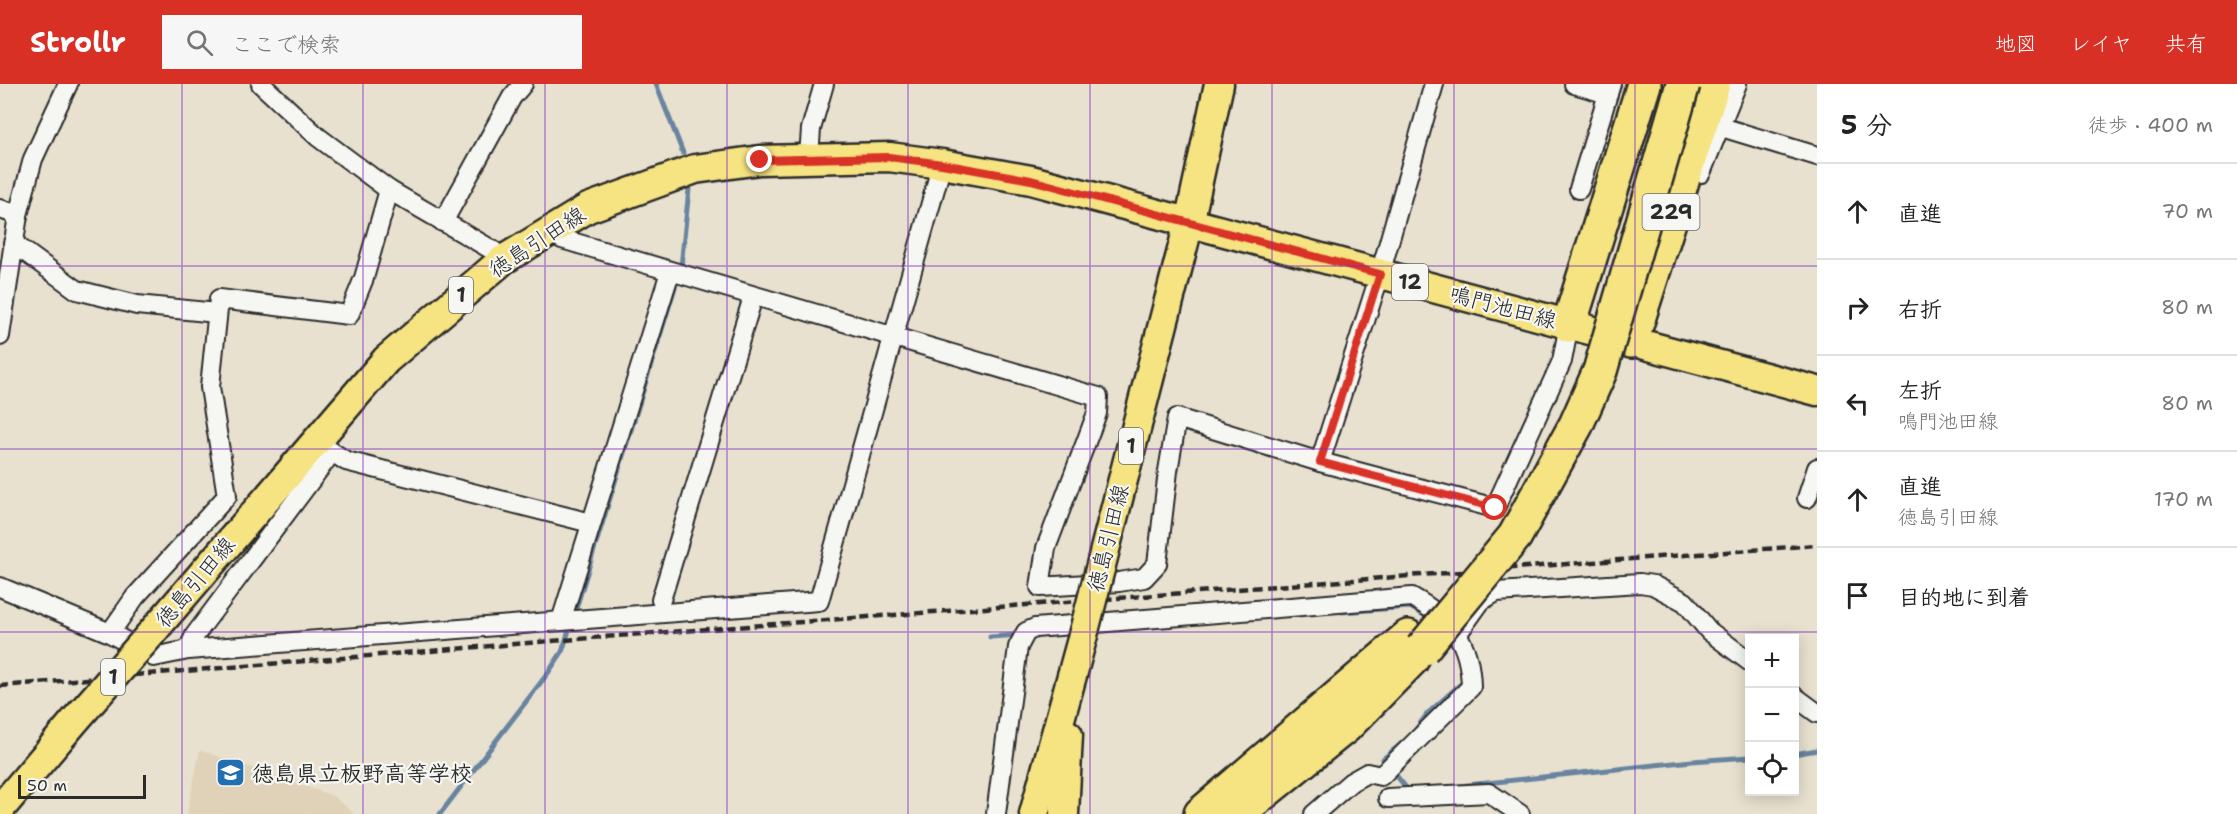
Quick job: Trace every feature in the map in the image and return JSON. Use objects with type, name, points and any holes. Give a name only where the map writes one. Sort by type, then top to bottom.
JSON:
[{"type":"highway","name":"229","points":[[1569,325],[1644,84]]},
{"type":"highway","points":[[1201,814],[1415,643],[1500,528],[1537,465],[1584,365],[1667,84]]},
{"type":"highway","points":[[1237,814],[1346,726],[1415,643],[1515,536],[1576,425],[1600,371],[1683,84]]},
{"type":"highway","name":"229","points":[[1631,341],[1713,84]]},
{"type":"main road","name":"徳島引田線","points":[[1034,814],[1082,639],[1189,223],[1219,84]]},
{"type":"main road","name":"徳島引田線","points":[[0,809],[149,636],[323,447],[387,360],[437,314],[503,260],[588,208],[695,168],[809,157],[889,157],[1031,180],[1189,223]]},
{"type":"main road","name":"鳴門池田線","points":[[1189,223],[1817,391]]},
{"type":"main road","name":"徳島引田線","points":[[1064,814],[1071,679]]},
{"type":"street","points":[[0,336],[18,216],[33,159],[68,84]]},
{"type":"street","points":[[261,84],[318,137],[389,190],[494,250],[503,260]]},
{"type":"street","points":[[809,157],[811,129],[824,84]]},
{"type":"street","points":[[1320,462],[1380,274],[1434,84]]},
{"type":"street","points":[[1574,84],[1610,89],[1579,189]]},
{"type":"street","points":[[1682,235],[1718,126],[1737,84]]},
{"type":"street","points":[[443,222],[513,88]]},
{"type":"street","points":[[1718,126],[1817,156]]},
{"type":"street","points":[[0,587],[110,633],[154,657],[188,650],[819,601],[942,164]]},
{"type":"street","points":[[110,633],[135,597],[227,496],[210,387],[219,298],[349,315],[364,278],[389,190]]},
{"type":"street","points":[[0,209],[18,216]]},
{"type":"street","points":[[551,230],[562,239],[670,272],[1098,397],[1097,413],[1046,548],[1040,587],[1119,582],[1144,578],[1157,564],[1177,418],[1320,462],[1495,508],[1562,361],[1569,325]]},
{"type":"street","points":[[13,243],[77,290],[137,305],[217,314]]},
{"type":"street","points":[[568,621],[591,523],[670,272]]},
{"type":"street","points":[[661,600],[753,297]]},
{"type":"street","points":[[188,650],[195,635],[323,447],[346,461],[591,523]]},
{"type":"street","points":[[1807,498],[1817,468]]},
{"type":"street","points":[[1458,633],[1480,602],[1496,592],[1640,583],[1662,589],[1684,602],[1709,631],[1745,659]]},
{"type":"street","points":[[996,814],[1018,647],[1026,632],[1035,628],[1412,597],[1436,610],[1458,633],[1470,661],[1471,687],[1381,776]]},
{"type":"street","points":[[1799,700],[1817,713]]},
{"type":"street","points":[[1314,814],[1351,782],[1367,773],[1381,776]]},
{"type":"street","points":[[1381,776],[1385,806],[1489,793],[1520,814]]},
{"type":"shaded area","name":"徳島県立板野高等学校","points":[[200,750],[333,796],[354,814],[187,814]]},
{"type":"waterway","points":[[656,84],[683,153]]},
{"type":"waterway","points":[[681,267],[689,189]]},
{"type":"waterway","points":[[574,615],[676,284]]},
{"type":"waterway","points":[[1342,612],[1410,607],[1426,616]]},
{"type":"waterway","points":[[440,814],[548,673],[562,652],[571,624]]},
{"type":"waterway","points":[[990,637],[1021,635]]},
{"type":"waterway","points":[[1413,733],[1428,713],[1465,680]]},
{"type":"waterway","points":[[1402,743],[1383,759],[1408,790]]},
{"type":"waterway","points":[[1799,753],[1817,750]]},
{"type":"waterway","points":[[1459,786],[1745,757]]},
{"type":"railway","points":[[0,686],[564,640],[1817,545]]},
{"type":"place","name":"徳島県立板野高等学校","points":[[231,773]]},
{"type":"route","points":[[760,160],[809,157],[889,157],[1031,180],[1380,274],[1320,462],[1495,508]]}]
